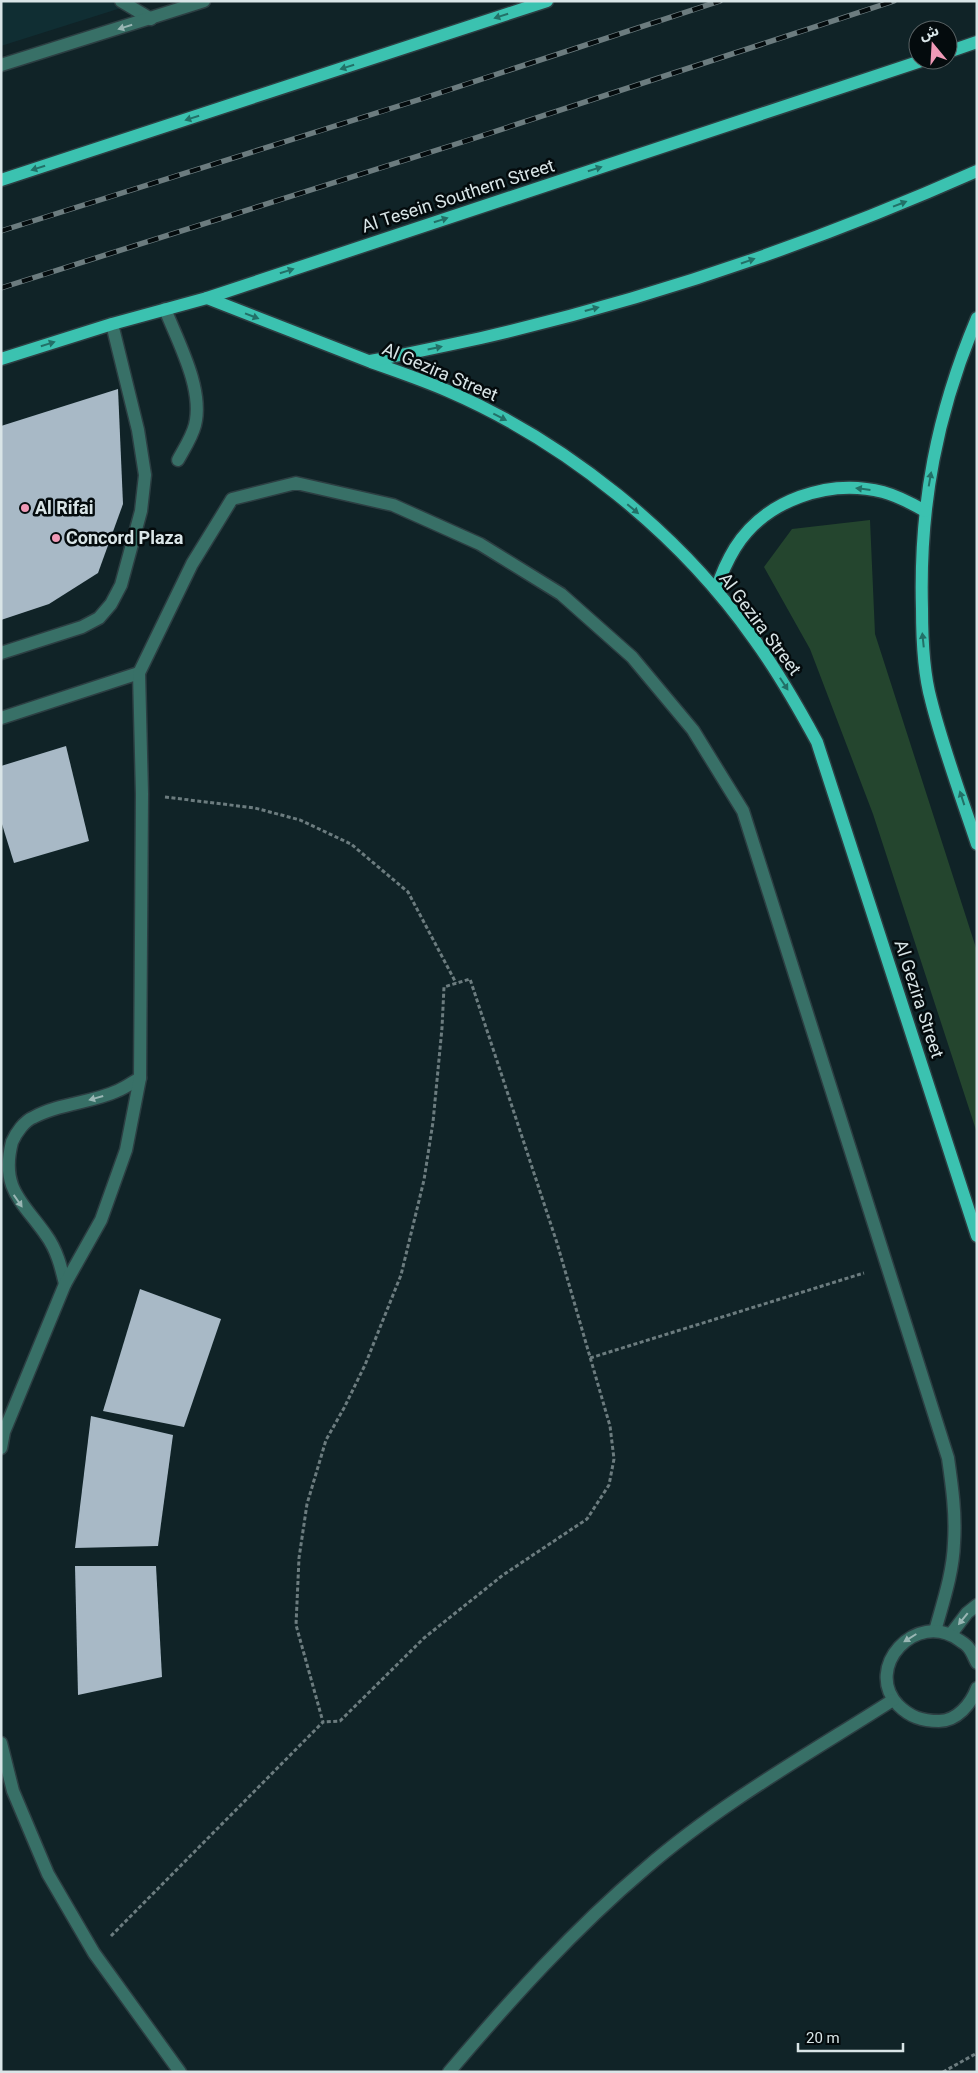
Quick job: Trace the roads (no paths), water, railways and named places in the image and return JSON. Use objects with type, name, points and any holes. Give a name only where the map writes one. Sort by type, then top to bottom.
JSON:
[{"type":"main road","points":[[1,180],[547,1]]},
{"type":"main road","points":[[958,49],[977,42]]},
{"type":"main road","name":"Al Tesein Southern Street","points":[[1,358],[112,324],[207,298],[908,65]]},
{"type":"main road","points":[[370,361],[482,338],[593,309],[703,276],[811,239],[917,198],[977,171]]},
{"type":"main road","name":"Al Gezira Street","points":[[207,298],[448,391],[524,429],[594,476],[658,529],[716,590],[764,652],[787,688],[817,742],[977,1236]]},
{"type":"main road","points":[[977,318],[959,360],[937,435],[924,511],[921,574],[922,636],[930,698],[977,844]]},
{"type":"main road","points":[[716,590],[724,568],[750,528],[768,513],[811,493],[835,488],[858,488],[882,492],[904,499],[924,511]]},
{"type":"street","points":[[121,1],[151,18]]},
{"type":"street","points":[[1,65],[204,1]]},
{"type":"street","points":[[164,309],[192,379],[197,397],[195,427],[178,460]]},
{"type":"street","points":[[1,653],[82,627],[99,618],[112,604],[121,585],[141,511],[145,475],[138,430],[112,324]]},
{"type":"street","points":[[1,1448],[4,1432],[65,1284],[101,1220],[126,1150],[140,1078],[142,794],[140,674],[192,564],[232,500],[296,482],[393,505],[480,544],[560,594],[632,657],[693,730],[743,810],[948,1458],[954,1501],[954,1545],[948,1588],[935,1631]]},
{"type":"street","points":[[1,718],[140,674]]},
{"type":"street","points":[[65,1284],[59,1258],[46,1235],[16,1199],[7,1178],[7,1156],[15,1134],[31,1118],[52,1109],[117,1092],[140,1078]]},
{"type":"street","points":[[951,1634],[966,1614],[977,1605]]},
{"type":"street","points":[[975,1697],[959,1714],[942,1721],[923,1721],[906,1714],[894,1700],[888,1684],[888,1669],[893,1653],[904,1640],[918,1633],[935,1631],[951,1634],[967,1646],[977,1664]]},
{"type":"street","points":[[449,2072],[502,2010],[572,1935],[647,1867],[728,1805],[894,1700]]},
{"type":"street","points":[[1,1743],[13,1790],[48,1874],[94,1953],[180,2072]]},
{"type":"railway","points":[[1,231],[421,99],[720,1]]},
{"type":"railway","points":[[1,288],[472,139],[894,1]]},
{"type":"place","name":"Al Rifai","points":[[25,508]]},
{"type":"place","name":"Concord Plaza","points":[[56,538]]}]
